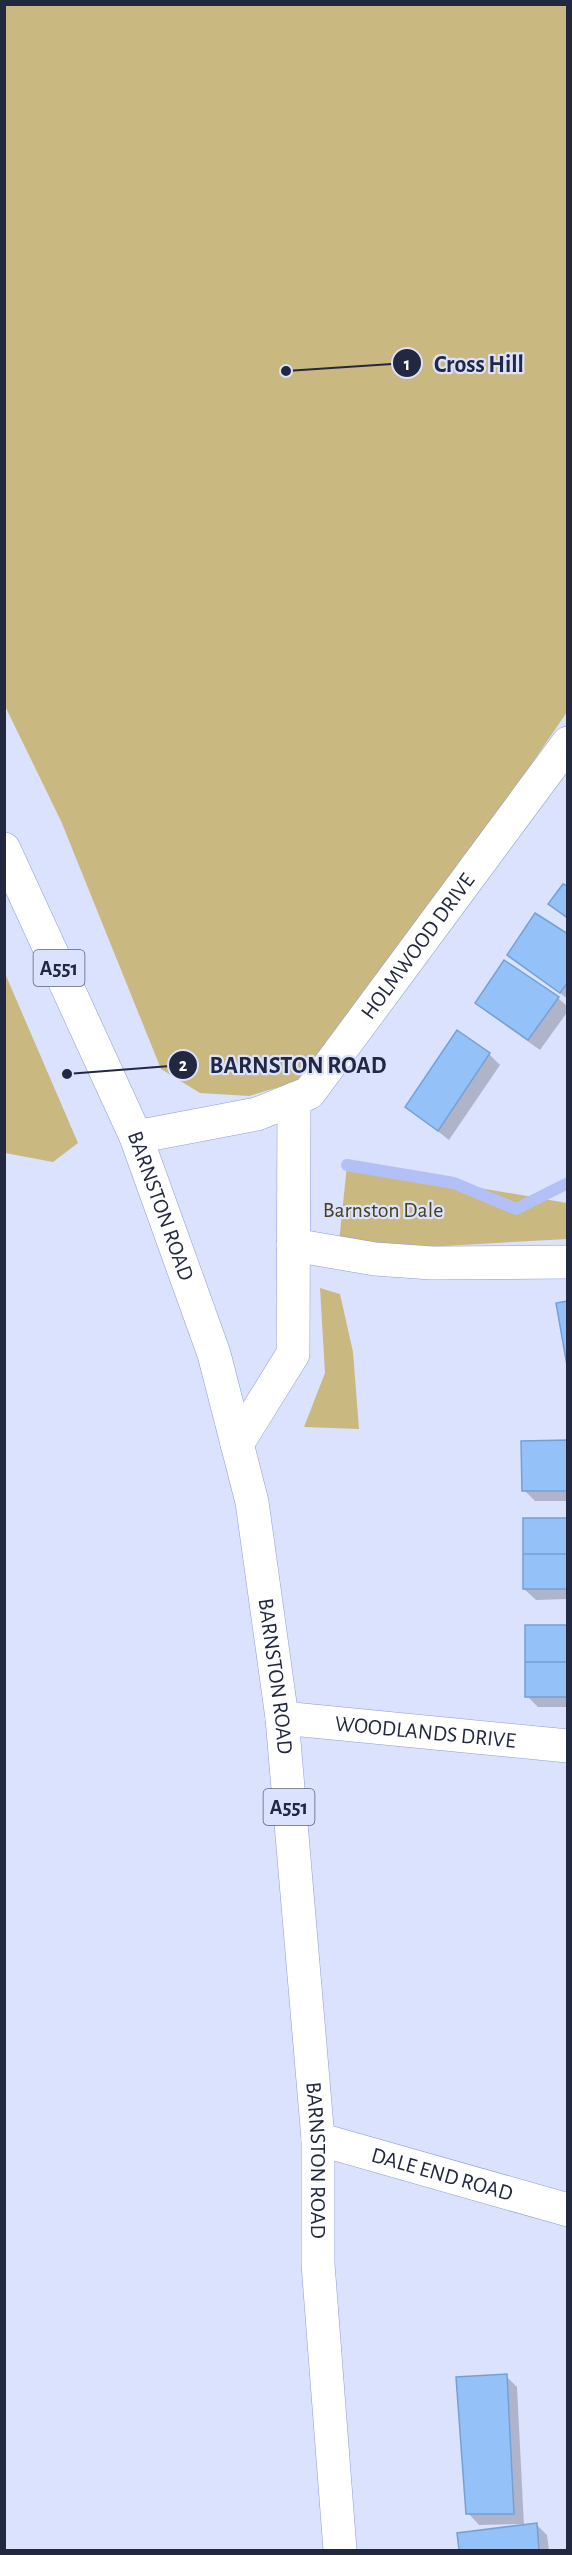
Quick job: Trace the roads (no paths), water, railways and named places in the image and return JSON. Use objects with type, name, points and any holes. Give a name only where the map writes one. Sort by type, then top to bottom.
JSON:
[{"type":"main road","name":"HOLMWOOD DRIVE","points":[[136,1137],[257,1114],[309,1094],[567,744]]},
{"type":"main road","name":"BARNSTON ROAD","points":[[4,849],[136,1137],[214,1354],[252,1502],[282,1718],[318,2139],[318,2264],[340,2550]]},
{"type":"main road","points":[[237,1444],[293,1354],[294,1099]]},
{"type":"main road","points":[[293,1245],[375,1259],[432,1263],[567,1262]]},
{"type":"main road","name":"WOODLANDS DRIVE","points":[[282,1718],[567,1746]]},
{"type":"main road","name":"DALE END ROAD","points":[[318,2139],[567,2210]]},
{"type":"waterway","points":[[347,1165],[454,1183],[516,1209],[568,1183]]},
{"type":"place","name":"Cross Hill","points":[[286,371]]},
{"type":"place","name":"BARNSTON ROAD","points":[[67,1074]]},
{"type":"park label","name":"Barnston Dale","points":[[383,1210]]}]
